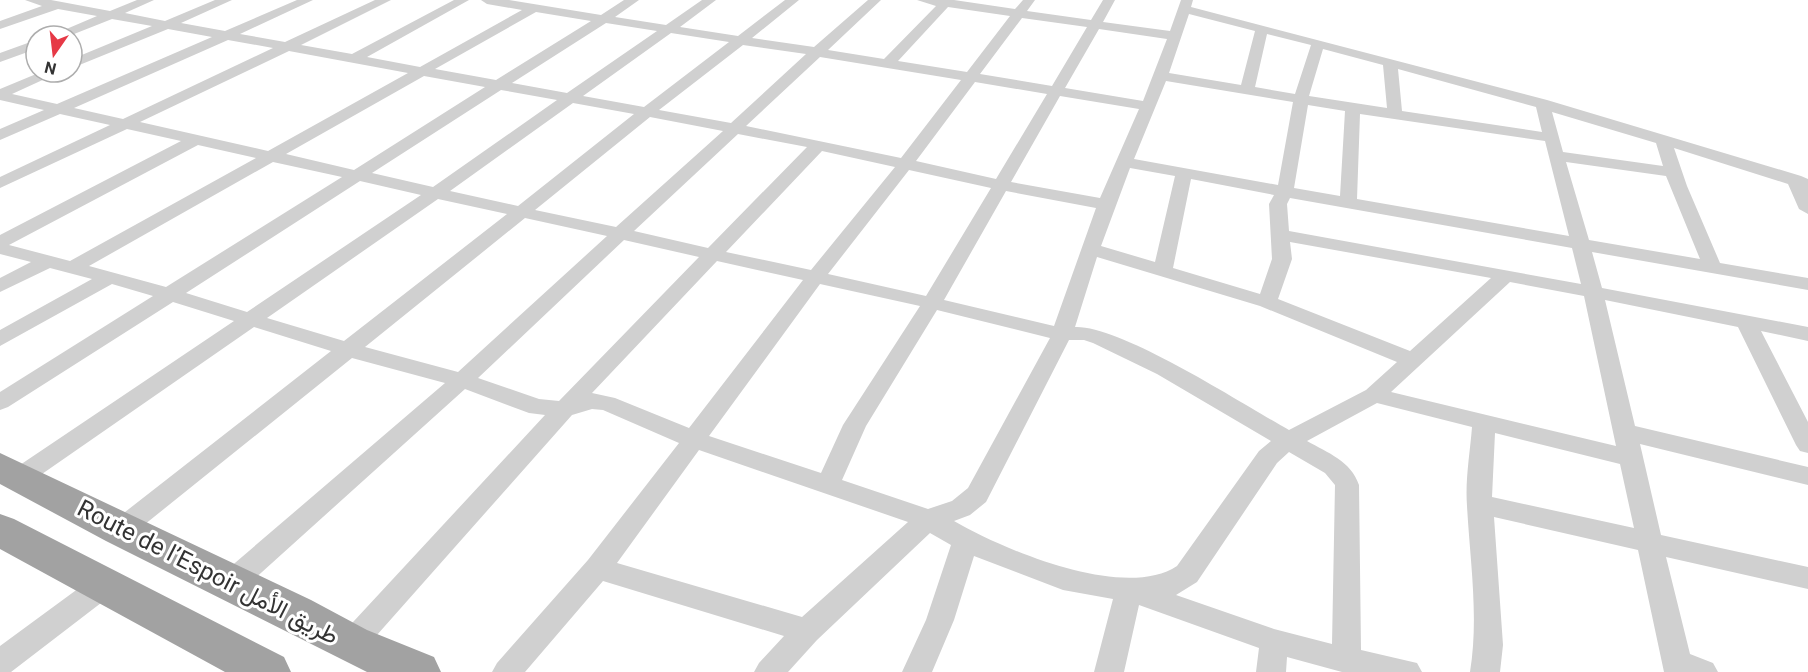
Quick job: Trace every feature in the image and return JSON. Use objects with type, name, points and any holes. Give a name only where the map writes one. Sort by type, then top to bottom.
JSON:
[{"type":"highway","name":"Route de l’Espoir طريق الأمل","points":[[10,472],[120,530],[232,582],[351,644],[418,672]]},
{"type":"highway","points":[[0,530],[104,585],[244,667]]},
{"type":"street","points":[[31,0],[63,2],[111,15],[819,144],[1000,184],[1106,204]]},
{"type":"street","points":[[84,26],[148,0]]},
{"type":"street","points":[[84,59],[226,0]]},
{"type":"street","points":[[0,135],[307,0]]},
{"type":"street","points":[[0,183],[385,0]]},
{"type":"street","points":[[355,58],[464,0]]},
{"type":"street","points":[[487,0],[1149,106]]},
{"type":"street","points":[[72,268],[270,155],[424,72],[546,0]]},
{"type":"street","points":[[0,402],[633,0]]},
{"type":"street","points":[[10,472],[252,320],[710,0]]},
{"type":"street","points":[[120,530],[524,212],[647,112],[793,0]]},
{"type":"street","points":[[232,582],[462,380],[733,128],[876,0]]},
{"type":"street","points":[[923,0],[1024,7],[1095,24],[1175,36]]},
{"type":"street","points":[[828,485],[855,425],[932,303],[1109,0]]},
{"type":"street","points":[[0,25],[63,2]]},
{"type":"street","points":[[887,64],[946,2]]},
{"type":"street","points":[[769,672],[807,631],[928,519],[953,513],[968,505],[977,495],[1062,334],[1106,204],[1161,76],[1185,4],[1262,29],[1542,103],[1802,182],[1808,209]]},
{"type":"street","points":[[507,672],[598,568],[816,276],[907,162],[1024,7]]},
{"type":"street","points":[[1247,89],[1262,29]]},
{"type":"street","points":[[1267,302],[1279,272],[1281,235],[1278,204],[1285,192],[1301,99],[1318,43]]},
{"type":"street","points":[[0,58],[24,49]]},
{"type":"street","points":[[1390,61],[1395,114]]},
{"type":"street","points":[[1161,76],[1395,114],[1670,172]]},
{"type":"street","points":[[0,95],[25,84]]},
{"type":"street","points":[[0,95],[122,124],[438,191],[620,234],[816,276],[1062,334],[1086,333],[1109,342],[1165,369],[1334,467],[1344,476],[1347,485],[1346,659]]},
{"type":"street","points":[[1542,103],[1556,147],[1593,290],[1649,543],[1686,669]]},
{"type":"street","points":[[1348,203],[1353,108]]},
{"type":"street","points":[[1663,138],[1670,172],[1690,211],[1712,266]]},
{"type":"street","points":[[0,242],[197,139]]},
{"type":"street","points":[[351,644],[564,409],[819,144]]},
{"type":"street","points":[[1126,162],[1808,284]]},
{"type":"street","points":[[1163,269],[1184,172]]},
{"type":"street","points":[[1281,235],[1593,290],[1808,333]]},
{"type":"street","points":[[0,248],[107,279],[169,294],[349,350],[462,380],[537,407],[564,409],[592,401],[607,403],[695,440],[928,519],[966,541],[1063,579],[1129,590],[1274,641],[1407,672]]},
{"type":"street","points":[[1090,249],[1267,302],[1412,359]]},
{"type":"street","points":[[0,286],[48,261]]},
{"type":"street","points":[[1129,590],[1169,586],[1187,574],[1268,457],[1287,441],[1374,395],[1506,275]]},
{"type":"street","points":[[0,339],[107,279]]},
{"type":"street","points":[[1746,322],[1808,445]]},
{"type":"street","points":[[1374,395],[1484,424],[1630,458]]},
{"type":"street","points":[[1484,424],[1479,504],[1484,542],[1489,645],[1485,672]]},
{"type":"street","points":[[1624,432],[1808,476]]},
{"type":"street","points":[[1479,504],[1808,578]]},
{"type":"street","points":[[917,672],[940,620],[966,541]]},
{"type":"street","points":[[598,568],[807,631]]},
{"type":"street","points":[[0,663],[104,585]]},
{"type":"street","points":[[1109,672],[1129,590]]},
{"type":"street","points":[[1270,672],[1274,641]]}]
